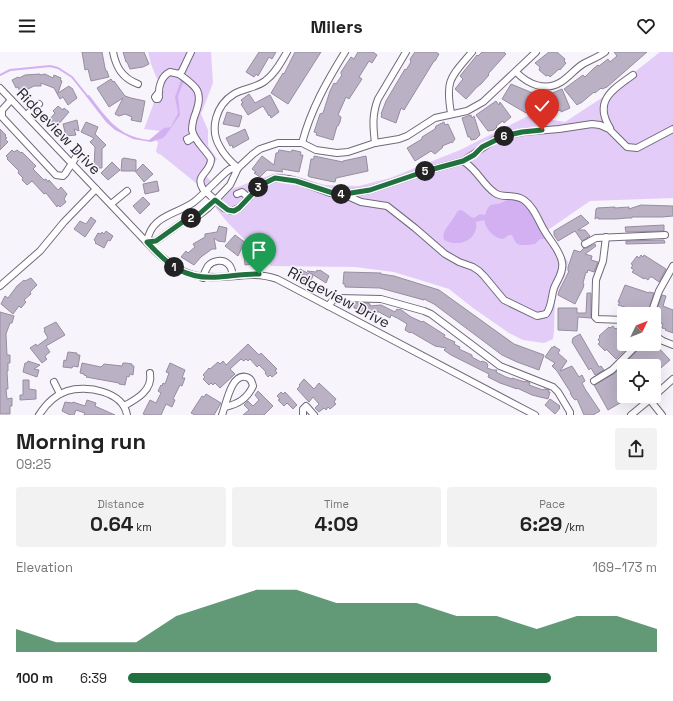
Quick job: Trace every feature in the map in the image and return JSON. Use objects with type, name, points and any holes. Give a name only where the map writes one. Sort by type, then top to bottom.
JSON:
[{"type":"street","points":[[113,52],[115,62],[121,73],[126,78],[138,84]]},
{"type":"street","points":[[179,74],[191,52]]},
{"type":"street","points":[[238,168],[224,154],[216,139],[215,124],[219,110],[223,103],[235,93],[257,86],[270,78],[287,52]]},
{"type":"street","points":[[302,143],[315,103],[324,85],[345,52]]},
{"type":"street","points":[[375,143],[372,123],[375,106],[406,52]]},
{"type":"street","points":[[451,113],[448,97],[449,84],[455,72],[472,52]]},
{"type":"street","points":[[238,168],[230,169],[187,207],[178,210],[156,224],[148,233],[147,242],[156,241],[184,221],[198,215],[214,202],[230,185],[238,168],[253,154],[268,145],[286,142],[302,143],[316,150],[337,153],[358,149],[375,143],[399,139],[407,136],[428,121],[443,115],[460,113],[483,102],[536,52]]},
{"type":"street","points":[[583,64],[605,52]]},
{"type":"street","points":[[516,72],[527,82],[541,86],[548,86],[562,82],[583,64],[587,59],[586,54]]},
{"type":"street","points":[[159,92],[162,80],[166,74],[170,72],[179,74],[194,86],[199,94],[200,102],[192,124],[193,137],[211,159],[209,168],[199,182],[204,193],[214,202],[228,210],[234,211],[239,208],[261,185],[275,178],[288,179],[330,193],[343,194],[370,190],[407,177],[463,161],[482,147],[504,136],[522,132],[559,130],[592,124],[600,125],[612,131]]},
{"type":"street","points":[[633,74],[616,87],[604,103],[603,115],[612,131],[627,147],[637,148],[673,129]]},
{"type":"street","name":"Ridgeview Drive","points":[[0,88],[147,242],[172,266],[183,272],[203,278],[253,274],[271,276],[535,415]]},
{"type":"street","points":[[11,100],[2,110],[2,117],[56,175],[59,176],[65,174],[78,154]]},
{"type":"street","points":[[26,115],[39,104]]},
{"type":"street","points":[[474,154],[475,170]]},
{"type":"street","points":[[343,194],[361,202],[388,206],[446,254],[479,271],[504,300],[537,316],[543,316],[550,307],[554,287],[562,268],[562,261],[559,253],[528,204],[514,196],[498,195],[490,189],[475,170],[463,161]]},
{"type":"street","points":[[0,286],[40,252],[64,222],[96,189]]},
{"type":"street","points":[[111,204],[127,191]]},
{"type":"street","points":[[237,194],[242,192],[249,198]]},
{"type":"street","points":[[178,210],[184,221]]},
{"type":"street","points":[[585,244],[596,238],[664,236]]},
{"type":"street","points":[[606,237],[603,261],[596,280],[595,317],[597,319],[617,320]]},
{"type":"street","points":[[203,278],[209,265],[216,261],[221,261],[228,264],[231,268],[233,276]]},
{"type":"street","points":[[653,307],[659,291],[673,266]]},
{"type":"street","points":[[328,306],[334,299],[338,298],[376,299],[424,311],[500,366],[553,387],[558,392],[570,412],[570,415]]},
{"type":"street","points":[[661,340],[673,345]]},
{"type":"street","points":[[594,381],[612,370],[631,351]]},
{"type":"street","points":[[124,406],[137,399],[146,390],[151,379],[150,373]]},
{"type":"street","points":[[222,415],[232,385],[242,376],[247,376],[252,381],[253,386],[248,396],[234,405],[225,407]]},
{"type":"street","points":[[661,389],[673,379]]},
{"type":"street","points":[[54,382],[60,394]]},
{"type":"street","points":[[39,415],[46,404],[60,394],[75,389],[84,389],[106,393],[116,397],[124,406],[127,415]]},
{"type":"street","points":[[631,415],[645,403]]},
{"type":"street","points":[[655,403],[662,415]]},
{"type":"street","points":[[303,415],[303,410],[306,406],[314,415]]},
{"type":"shaded area","points":[[148,52],[211,52],[213,83],[201,114],[208,130],[208,146],[217,159],[206,176],[212,182],[201,193],[196,183],[156,151],[158,143],[154,136],[160,131],[144,129],[161,84],[159,77],[157,79]]},
{"type":"shaded area","points":[[660,52],[673,52],[673,198],[590,201],[548,230],[568,262],[565,276],[555,296],[553,339],[544,343],[523,340],[509,333],[449,289],[394,272],[355,267],[271,266],[228,223],[215,207],[232,189],[276,173],[292,175],[325,185],[359,186],[390,178],[460,150],[528,116],[565,122],[603,97]]},
{"type":"shaded area","points":[[181,80],[184,81],[178,96],[180,115],[163,138],[151,142],[133,139],[115,130],[106,122],[86,96],[89,95],[107,118],[121,130],[129,135],[149,140],[164,128],[171,127],[178,113],[175,97]]},
{"type":"shaded area","points":[[512,198],[519,201],[530,210],[546,239],[540,239],[535,244],[520,245],[516,243],[512,235],[509,235],[503,239],[493,235],[486,227],[484,220],[476,222],[474,234],[466,241],[455,243],[444,240],[443,237],[445,231],[457,212],[461,210],[474,218],[480,214],[485,215],[490,206]]},
{"type":"building","points":[[82,52],[102,52],[105,68],[109,77],[91,81],[88,69],[85,70]]},
{"type":"building","points":[[123,52],[144,52],[149,64],[143,67],[130,69]]},
{"type":"building","points":[[259,52],[276,52],[272,59],[269,57],[258,76],[256,74],[254,77],[246,72]]},
{"type":"building","points":[[295,52],[321,52],[288,104],[271,93],[283,73],[284,74]]},
{"type":"building","points":[[358,52],[373,52],[377,55],[372,63],[369,61],[359,77],[362,79],[349,99],[346,97],[338,115],[341,117],[340,122],[337,126],[333,140],[316,135],[317,133],[314,132],[320,114],[323,113],[334,83],[336,84],[342,75],[341,72],[351,57],[354,59]]},
{"type":"building","points":[[415,52],[436,52],[439,54],[404,110],[401,108],[396,123],[381,117],[381,114],[386,101],[405,69],[406,70],[411,62],[410,59]]},
{"type":"building","points":[[482,52],[504,52],[506,54],[481,84],[466,99],[455,89],[463,79],[460,76],[477,55],[478,56]]},
{"type":"building","points":[[549,52],[557,52],[565,59],[564,61],[566,63],[560,70],[559,69],[550,77],[548,75],[546,76],[539,70],[540,67],[535,63]]},
{"type":"building","points":[[614,52],[647,52],[607,87],[601,88],[595,93],[594,92],[577,105],[564,89],[583,75],[585,77],[594,68],[608,59],[610,62],[617,56]]},
{"type":"building","points":[[45,74],[53,78],[54,75],[61,78],[60,80],[62,81],[58,93],[69,86],[72,88],[77,98],[68,105],[63,97],[60,99],[54,88],[41,83],[41,86],[34,86],[20,92],[12,80],[25,75]]},
{"type":"building","points":[[111,79],[125,96],[145,101],[141,122],[131,120],[132,117],[125,114],[119,116],[115,114],[123,98],[109,107],[97,88]]},
{"type":"building","points":[[511,84],[535,94],[526,113],[502,99]]},
{"type":"building","points":[[562,89],[570,108],[561,112],[561,110],[553,112],[553,114],[541,115],[537,95],[550,94]]},
{"type":"building","points":[[249,94],[255,103],[270,95],[279,112],[271,118],[263,106],[248,115],[241,104],[243,103],[241,100]]},
{"type":"building","points":[[496,101],[499,105],[500,102],[511,117],[504,123],[503,121],[496,126],[497,127],[494,130],[488,131],[476,115]]},
{"type":"building","points":[[58,106],[69,112],[57,126],[49,120],[55,113],[53,111]]},
{"type":"building","points":[[227,112],[242,116],[239,127],[223,124]]},
{"type":"building","points":[[471,115],[472,118],[474,116],[480,135],[476,139],[471,140],[470,137],[468,137],[462,118]]},
{"type":"building","points":[[77,120],[79,131],[74,129],[76,135],[66,136],[63,124]]},
{"type":"building","points":[[86,122],[98,127],[95,134],[106,145],[102,149],[102,168],[94,168],[95,147],[90,142],[94,138],[81,132]]},
{"type":"building","points":[[444,122],[445,125],[448,124],[455,139],[452,143],[442,146],[443,147],[435,154],[431,151],[415,161],[407,148],[422,139],[422,137],[435,129],[436,126]]},
{"type":"building","points":[[0,129],[6,135],[5,136],[7,138],[5,139],[8,142],[0,150]]},
{"type":"building","points":[[245,129],[249,139],[233,148],[232,145],[230,146],[226,138]]},
{"type":"building","points":[[12,150],[14,152],[17,150],[21,153],[22,152],[36,166],[33,169],[44,180],[46,179],[48,182],[49,180],[58,190],[61,187],[67,194],[64,199],[66,202],[60,207],[58,205],[57,207],[46,193],[44,194],[32,181],[27,185],[18,173],[19,171],[7,159],[8,158],[6,156]]},
{"type":"building","points":[[279,150],[301,152],[300,155],[303,155],[299,172],[282,169],[283,172],[267,170],[260,177],[254,173],[256,172],[252,169],[262,156],[274,165],[276,153],[278,153]]},
{"type":"building","points":[[314,156],[343,162],[366,156],[368,171],[336,178],[335,182],[310,177],[308,176],[311,159],[314,159]]},
{"type":"building","points":[[122,159],[136,160],[136,171],[143,164],[153,174],[144,182],[135,171],[121,171]]},
{"type":"building","points":[[112,162],[120,170],[108,180],[101,173]]},
{"type":"building","points":[[157,181],[159,191],[145,194],[143,184]]},
{"type":"building","points":[[143,197],[150,204],[140,214],[133,206]]},
{"type":"building","points":[[641,205],[673,206],[673,216],[616,219],[598,219],[598,217],[595,219],[597,208],[629,207],[629,209]]},
{"type":"building","points":[[581,215],[589,223],[578,230],[585,230],[590,236],[582,241],[575,231],[558,241],[554,235],[554,231]]},
{"type":"building","points":[[91,217],[96,221],[85,237],[74,229],[80,221],[86,224]]},
{"type":"building","points":[[664,225],[664,231],[626,232],[625,227]]},
{"type":"building","points":[[219,226],[227,228],[225,242],[218,241],[214,238],[216,249],[212,249],[201,257],[194,265],[181,257],[186,251],[188,253],[195,247],[193,244],[205,237],[205,234],[217,232]]},
{"type":"building","points":[[106,231],[113,236],[110,241],[108,240],[104,248],[95,243],[96,242],[94,240],[98,233],[101,234],[102,232],[104,234]]},
{"type":"building","points":[[235,235],[250,246],[244,254],[243,245],[238,256],[225,246]]},
{"type":"building","points":[[664,240],[665,243],[626,244],[626,241]]},
{"type":"building","points":[[595,244],[596,246],[585,254],[592,256],[591,260],[598,262],[594,272],[588,270],[587,273],[586,272],[583,288],[575,304],[558,295],[559,291],[569,271],[568,267],[574,250],[580,252],[584,248]]},
{"type":"building","points":[[256,255],[257,257],[259,256],[260,263],[245,265],[244,256]]},
{"type":"building","points":[[641,255],[643,257],[644,255],[666,269],[659,282],[652,277],[648,280],[645,278],[644,279],[632,272],[634,270],[631,268],[633,265],[631,264],[637,256],[639,258]]},
{"type":"building","points":[[300,269],[313,276],[309,284],[296,277]]},
{"type":"building","points":[[317,270],[320,270],[329,276],[326,283],[307,271],[316,272]]},
{"type":"building","points":[[344,272],[381,273],[439,290],[514,344],[544,355],[539,370],[502,355],[434,304],[424,299],[380,288],[345,287],[345,284],[343,284]]},
{"type":"building","points":[[31,278],[37,285],[30,292],[31,294],[24,300],[26,302],[21,308],[19,306],[13,314],[1,304],[5,296],[8,298],[17,286],[24,280],[25,281]]},
{"type":"building","points":[[625,285],[649,293],[654,293],[649,307],[624,307],[618,305],[620,302],[618,302]]},
{"type":"building","points":[[587,293],[591,293],[591,318],[578,317],[577,331],[558,330],[558,308],[577,308],[577,313],[586,313]]},
{"type":"building","points":[[662,295],[666,296],[663,306],[673,310],[673,333],[662,328],[661,307],[658,307]]},
{"type":"building","points":[[354,303],[367,303],[370,304],[370,306],[381,305],[395,312],[397,309],[400,309],[411,317],[422,322],[423,321],[445,335],[444,337],[455,342],[454,344],[460,347],[459,349],[472,355],[472,357],[481,362],[487,363],[487,368],[497,370],[496,372],[506,377],[526,381],[530,383],[529,385],[543,390],[549,390],[548,392],[550,392],[548,399],[532,395],[517,388],[500,383],[488,377],[489,374],[451,355],[444,350],[446,348],[435,346],[405,330],[407,324],[399,319],[391,315],[390,318],[379,312],[359,311],[359,309],[354,308]]},
{"type":"building","points":[[0,312],[14,316],[6,334],[7,355],[10,355],[10,363],[8,363],[7,371],[8,389],[6,389],[7,399],[12,398],[10,414],[0,414]]},
{"type":"building","points":[[56,322],[65,335],[46,346],[50,352],[45,357],[47,359],[42,363],[30,348],[36,344],[37,346],[48,338],[44,328]]},
{"type":"building","points":[[613,326],[615,329],[617,329],[617,351],[625,351],[616,359],[606,349],[605,351],[598,344],[600,342],[598,340],[600,337],[599,336],[609,327],[610,328]]},
{"type":"building","points":[[580,334],[599,367],[601,366],[604,370],[595,375],[591,368],[589,370],[572,342],[573,338]]},
{"type":"building","points":[[248,344],[259,355],[261,353],[277,369],[275,370],[277,373],[272,377],[270,375],[268,377],[265,373],[266,372],[259,365],[257,367],[250,359],[248,361],[246,359],[244,361],[241,359],[230,369],[235,374],[220,388],[215,383],[213,385],[211,383],[209,385],[203,379],[205,377],[203,375],[209,368],[210,369],[218,362],[220,364],[223,361],[226,365]]},
{"type":"building","points":[[554,346],[560,350],[558,353],[567,361],[560,371],[572,366],[579,377],[582,375],[585,381],[582,383],[585,389],[600,411],[593,415],[584,415],[577,399],[575,400],[573,398],[557,371],[552,366],[555,363],[545,357]]},
{"type":"building","points":[[661,350],[670,360],[661,368],[661,359],[629,359],[637,351]]},
{"type":"building","points":[[68,352],[77,353],[77,355],[80,355],[78,367],[63,367],[64,360],[66,361]]},
{"type":"building","points":[[28,361],[40,365],[34,369],[39,370],[37,377],[23,372],[25,363]]},
{"type":"building","points":[[82,363],[101,367],[104,364],[122,366],[123,363],[132,364],[132,366],[134,366],[133,375],[130,374],[129,377],[127,376],[125,385],[86,377],[87,376],[80,373]]},
{"type":"building","points":[[170,363],[185,370],[182,378],[185,378],[182,386],[180,385],[173,399],[175,400],[172,407],[166,404],[161,415],[143,414],[150,400],[156,403],[161,393],[158,391],[163,383],[165,384],[169,373],[166,372]]},
{"type":"building","points":[[617,371],[617,403],[620,403],[608,410],[594,385]]},
{"type":"building","points":[[304,379],[314,389],[319,383],[336,399],[334,402],[336,404],[330,409],[328,407],[326,410],[324,408],[319,412],[315,408],[319,404],[313,397],[309,402],[297,389]]},
{"type":"building","points":[[23,380],[29,380],[29,389],[36,390],[36,399],[20,400],[20,395],[23,395]]},
{"type":"building","points":[[258,391],[273,406],[264,415],[243,415],[249,410],[244,405],[248,401],[253,406],[259,400],[255,395]]},
{"type":"building","points":[[281,392],[283,394],[285,392],[297,405],[293,409],[287,403],[284,406],[278,400],[280,399],[277,396]]},
{"type":"building","points":[[206,394],[221,403],[214,415],[195,415],[191,413],[202,396],[204,397]]},
{"type":"building","points":[[550,399],[560,406],[555,414],[545,405]]},
{"type":"building","points":[[87,400],[96,403],[95,406],[115,415],[84,415],[85,413],[76,410],[74,415],[70,415],[62,411],[65,402],[73,402],[85,406]]},
{"type":"waterway","points":[[0,75],[10,70],[50,66],[58,68],[72,77],[88,97]]},
{"type":"route","points":[[259,274],[212,278],[195,276],[178,270],[172,266],[147,242],[156,241],[166,232],[184,221],[198,215],[208,208],[215,200],[224,208],[234,211],[244,204],[255,190],[264,182],[275,178],[296,181],[330,193],[341,194],[370,190],[426,171],[463,161],[474,155],[482,147],[504,136],[542,130]]}]
